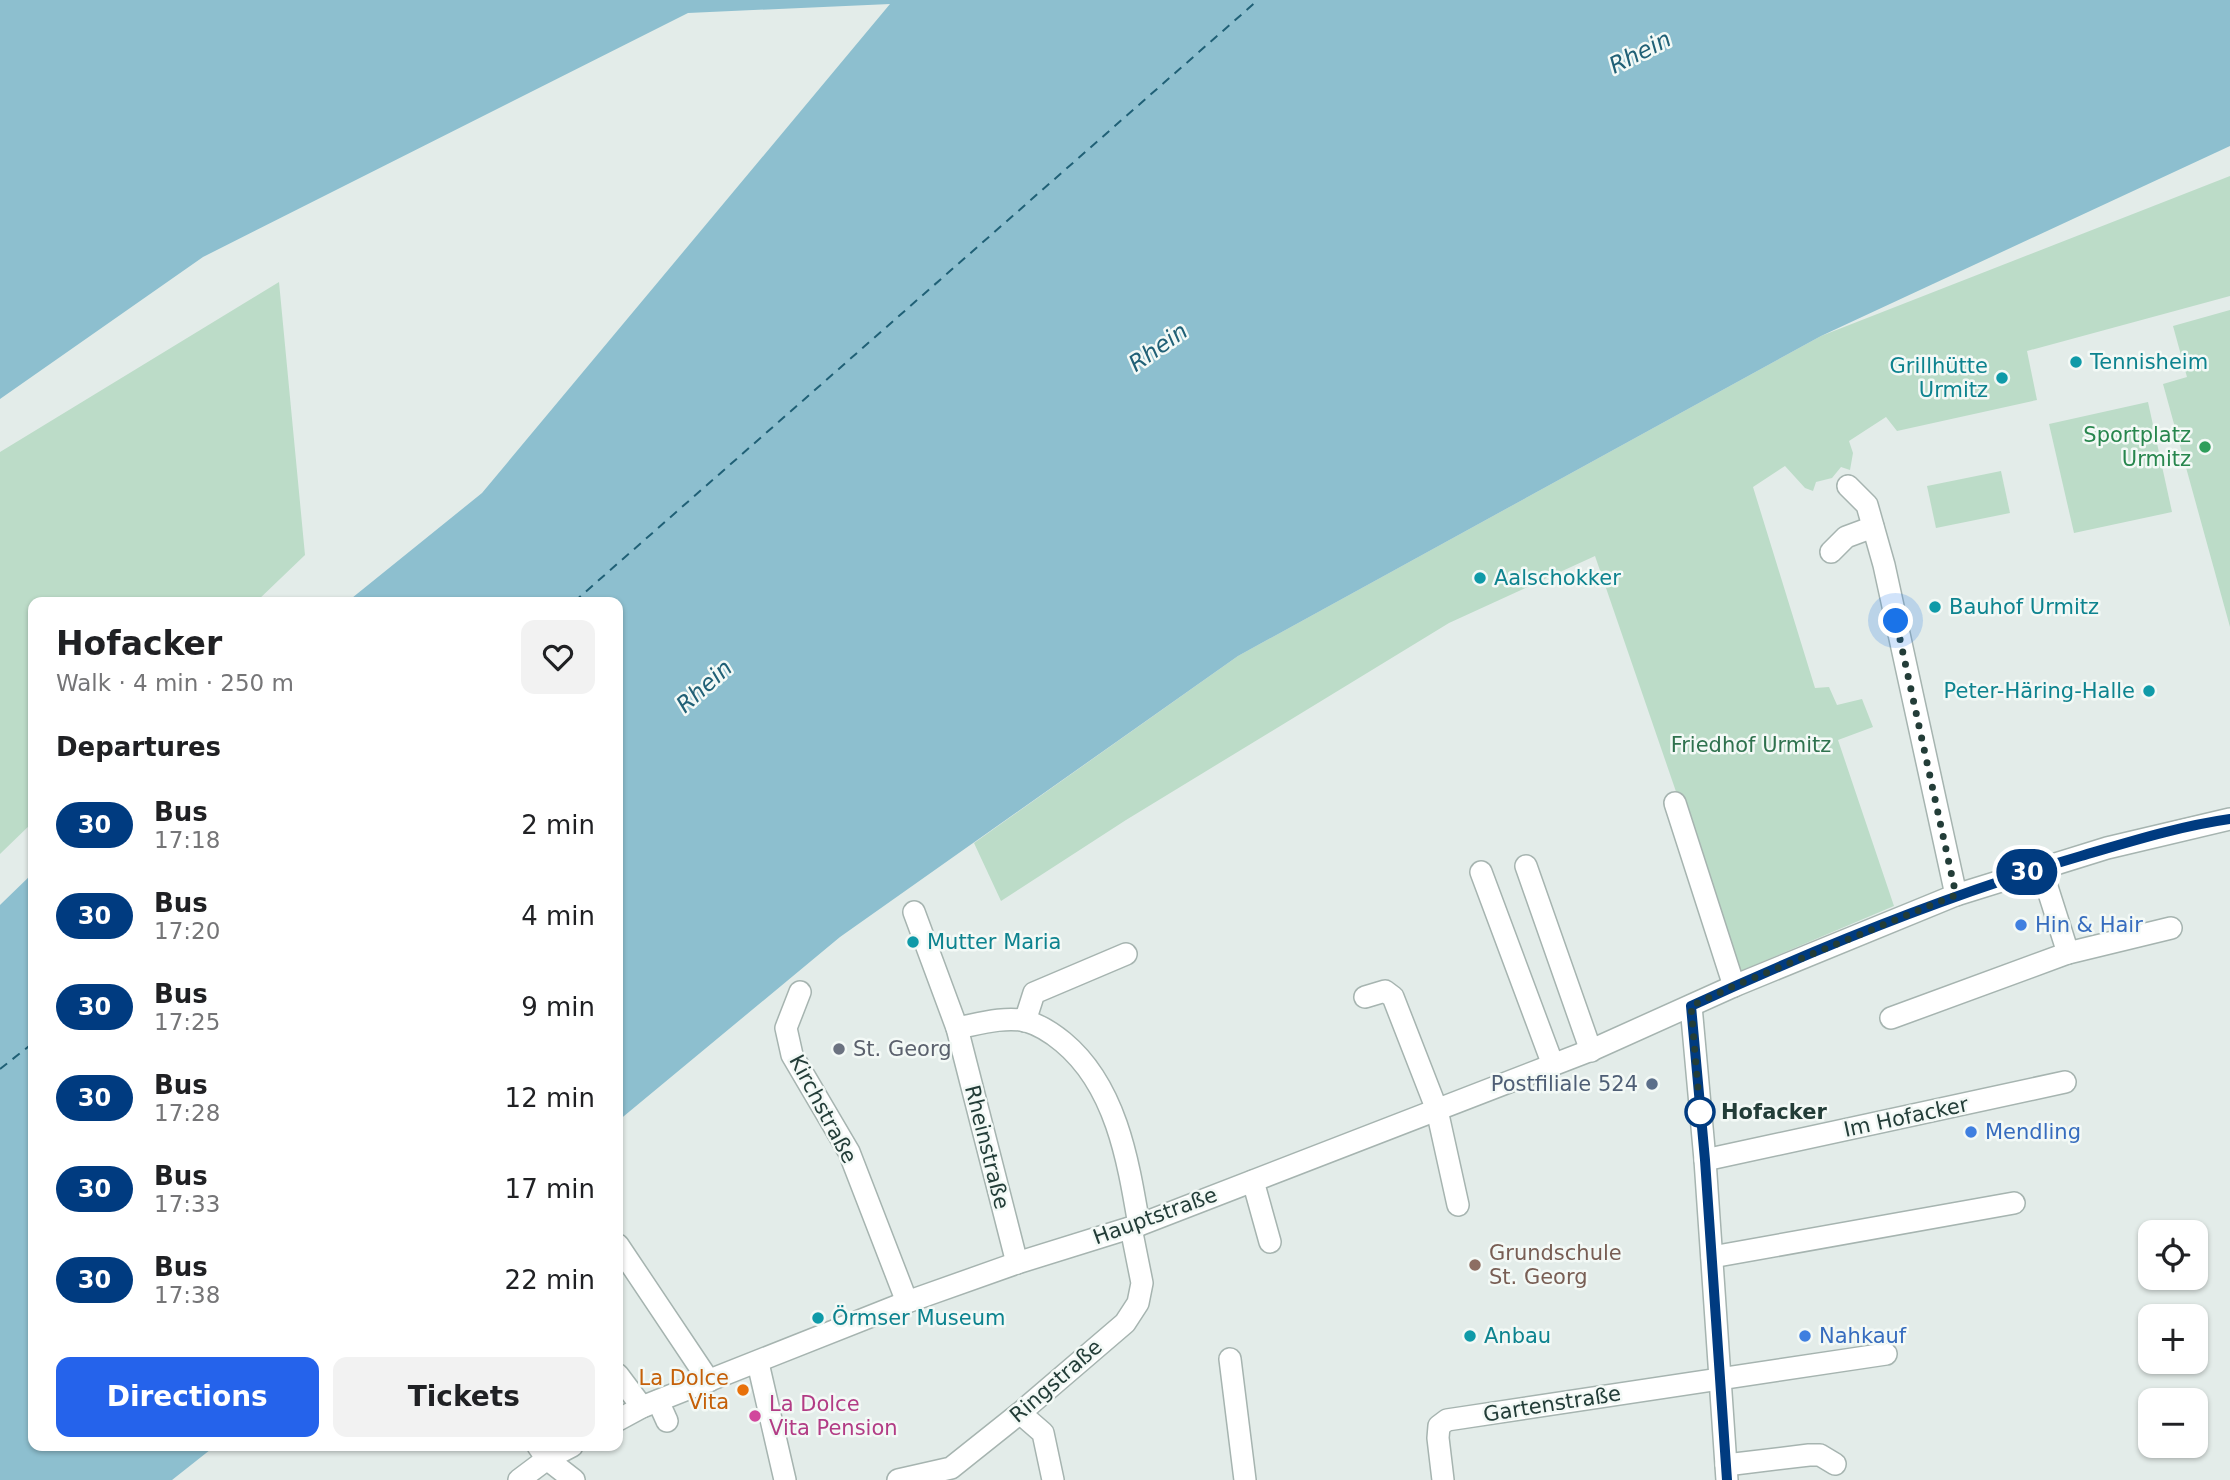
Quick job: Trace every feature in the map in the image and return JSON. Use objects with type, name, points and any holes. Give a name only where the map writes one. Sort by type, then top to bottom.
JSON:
[{"type":"street","points":[[1848,486],[1867,505],[1884,565],[1956,895]]},
{"type":"street","points":[[1831,552],[1846,537],[1873,527]]},
{"type":"street","points":[[1675,803],[1734,986]]},
{"type":"street","name":"Hauptstraße","points":[[623,1419],[656,1410],[709,1381],[907,1302],[1017,1263],[1135,1226],[1591,1051],[1734,986],[1956,895],[2107,848],[2230,819]]},
{"type":"street","points":[[1526,866],[1591,1051]]},
{"type":"street","points":[[2040,868],[2068,953]]},
{"type":"street","points":[[1481,872],[1553,1065]]},
{"type":"street","name":"Rheinstraße","points":[[914,912],[957,1028],[1017,1263]]},
{"type":"street","points":[[1891,1018],[2068,953],[2171,928]]},
{"type":"street","points":[[957,1028],[999,1021],[1025,1021],[1034,993],[1126,954]]},
{"type":"street","points":[[1365,997],[1385,991],[1393,997],[1437,1110],[1458,1205]]},
{"type":"street","name":"Kirchstraße","points":[[800,992],[786,1028],[792,1055],[849,1152],[907,1302]]},
{"type":"street","points":[[1691,1006],[1705,1160],[1726,1473],[1809,1455],[1820,1455],[1835,1464]]},
{"type":"street","name":"Ringstraße","points":[[898,1480],[951,1468],[1125,1323],[1138,1303],[1142,1283],[1129,1164],[1105,1094],[1082,1058],[1050,1032],[1025,1021]]},
{"type":"street","name":"Im Hofacker","points":[[1705,1160],[2065,1082]]},
{"type":"street","points":[[1253,1181],[1270,1242]]},
{"type":"street","points":[[1712,1257],[2014,1203]]},
{"type":"street","points":[[623,1252],[709,1381]]},
{"type":"street","points":[[1720,1378],[1886,1353]]},
{"type":"street","points":[[1230,1359],[1245,1480]]},
{"type":"street","points":[[758,1363],[785,1480]]},
{"type":"street","name":"Gartenstraße","points":[[1443,1480],[1438,1438],[1439,1426],[1447,1420],[1720,1378]]},
{"type":"street","points":[[623,1380],[656,1410]]},
{"type":"street","points":[[1020,1413],[1043,1433],[1053,1480]]},
{"type":"street","points":[[519,1480],[543,1452],[574,1480]]},
{"type":"green space","name":"Friedhof Urmitz","points":[[2230,176],[2230,296],[2027,351],[2037,400],[1897,431],[1886,417],[1849,441],[1853,453],[1850,470],[1841,467],[1832,478],[1816,482],[1813,491],[1805,488],[1785,466],[1753,487],[1815,688],[1829,687],[1837,705],[1862,699],[1873,727],[1838,740],[1894,906],[1738,972],[1595,556],[1449,623],[1126,820],[1001,901],[974,843],[1238,656],[1821,336]]},
{"type":"green space","points":[[279,282],[305,555],[261,597],[28,597],[28,827],[0,854],[0,452]]},
{"type":"green space","name":"Sportplatz Urmitz","points":[[2230,310],[2230,627],[2163,384],[2187,377],[2173,326]]},
{"type":"green space","points":[[2148,402],[2172,512],[2074,533],[2049,424]]},
{"type":"green space","points":[[2001,471],[2010,513],[1936,528],[1927,486]]},
{"type":"water","name":"Rhein","points":[[0,0],[2230,0],[2230,146],[1821,336],[1238,656],[840,937],[623,1117],[623,597],[353,597],[482,493],[890,4],[688,13],[203,257],[0,399]]},
{"type":"water","points":[[28,878],[28,1451],[209,1451],[172,1480],[0,1480],[0,905]]},
{"type":"ferry route","points":[[580,597],[1258,0]]},
{"type":"ferry route","points":[[0,1069],[28,1047]]},
{"type":"bus line","name":"30","points":[[1727,1480],[1705,1160],[1691,1006],[1956,895],[2107,848],[2230,819]]},
{"type":"place","name":"Tennisheim","points":[[2076,362]]},
{"type":"place","name":"Grillhütte Urmitz","points":[[2002,378]]},
{"type":"place","name":"Sportplatz Urmitz","points":[[2205,447]]},
{"type":"place","name":"Aalschokker","points":[[1480,578]]},
{"type":"place","name":"Bauhof Urmitz","points":[[1935,607]]},
{"type":"place","name":"Peter-Häring-Halle","points":[[2149,691]]},
{"type":"place","name":"Hin & Hair","points":[[2021,925]]},
{"type":"place","name":"Mutter Maria","points":[[913,942]]},
{"type":"place","name":"St. Georg","points":[[839,1049]]},
{"type":"place","name":"Postfiliale 524","points":[[1652,1084]]},
{"type":"place","name":"Hofacker","points":[[1700,1112]]},
{"type":"place","name":"Mendling","points":[[1971,1132]]},
{"type":"place","name":"Grundschule St. Georg","points":[[1475,1265]]},
{"type":"place","name":"Örmser Museum","points":[[818,1318]]},
{"type":"place","name":"Anbau","points":[[1470,1336]]},
{"type":"place","name":"Nahkauf","points":[[1805,1336]]},
{"type":"place","name":"La Dolce Vita","points":[[743,1390]]},
{"type":"place","name":"La Dolce Vita Pension","points":[[755,1416]]},
{"type":"route","points":[[1700,1112],[1691,1006],[1956,895],[1896,621]]}]
